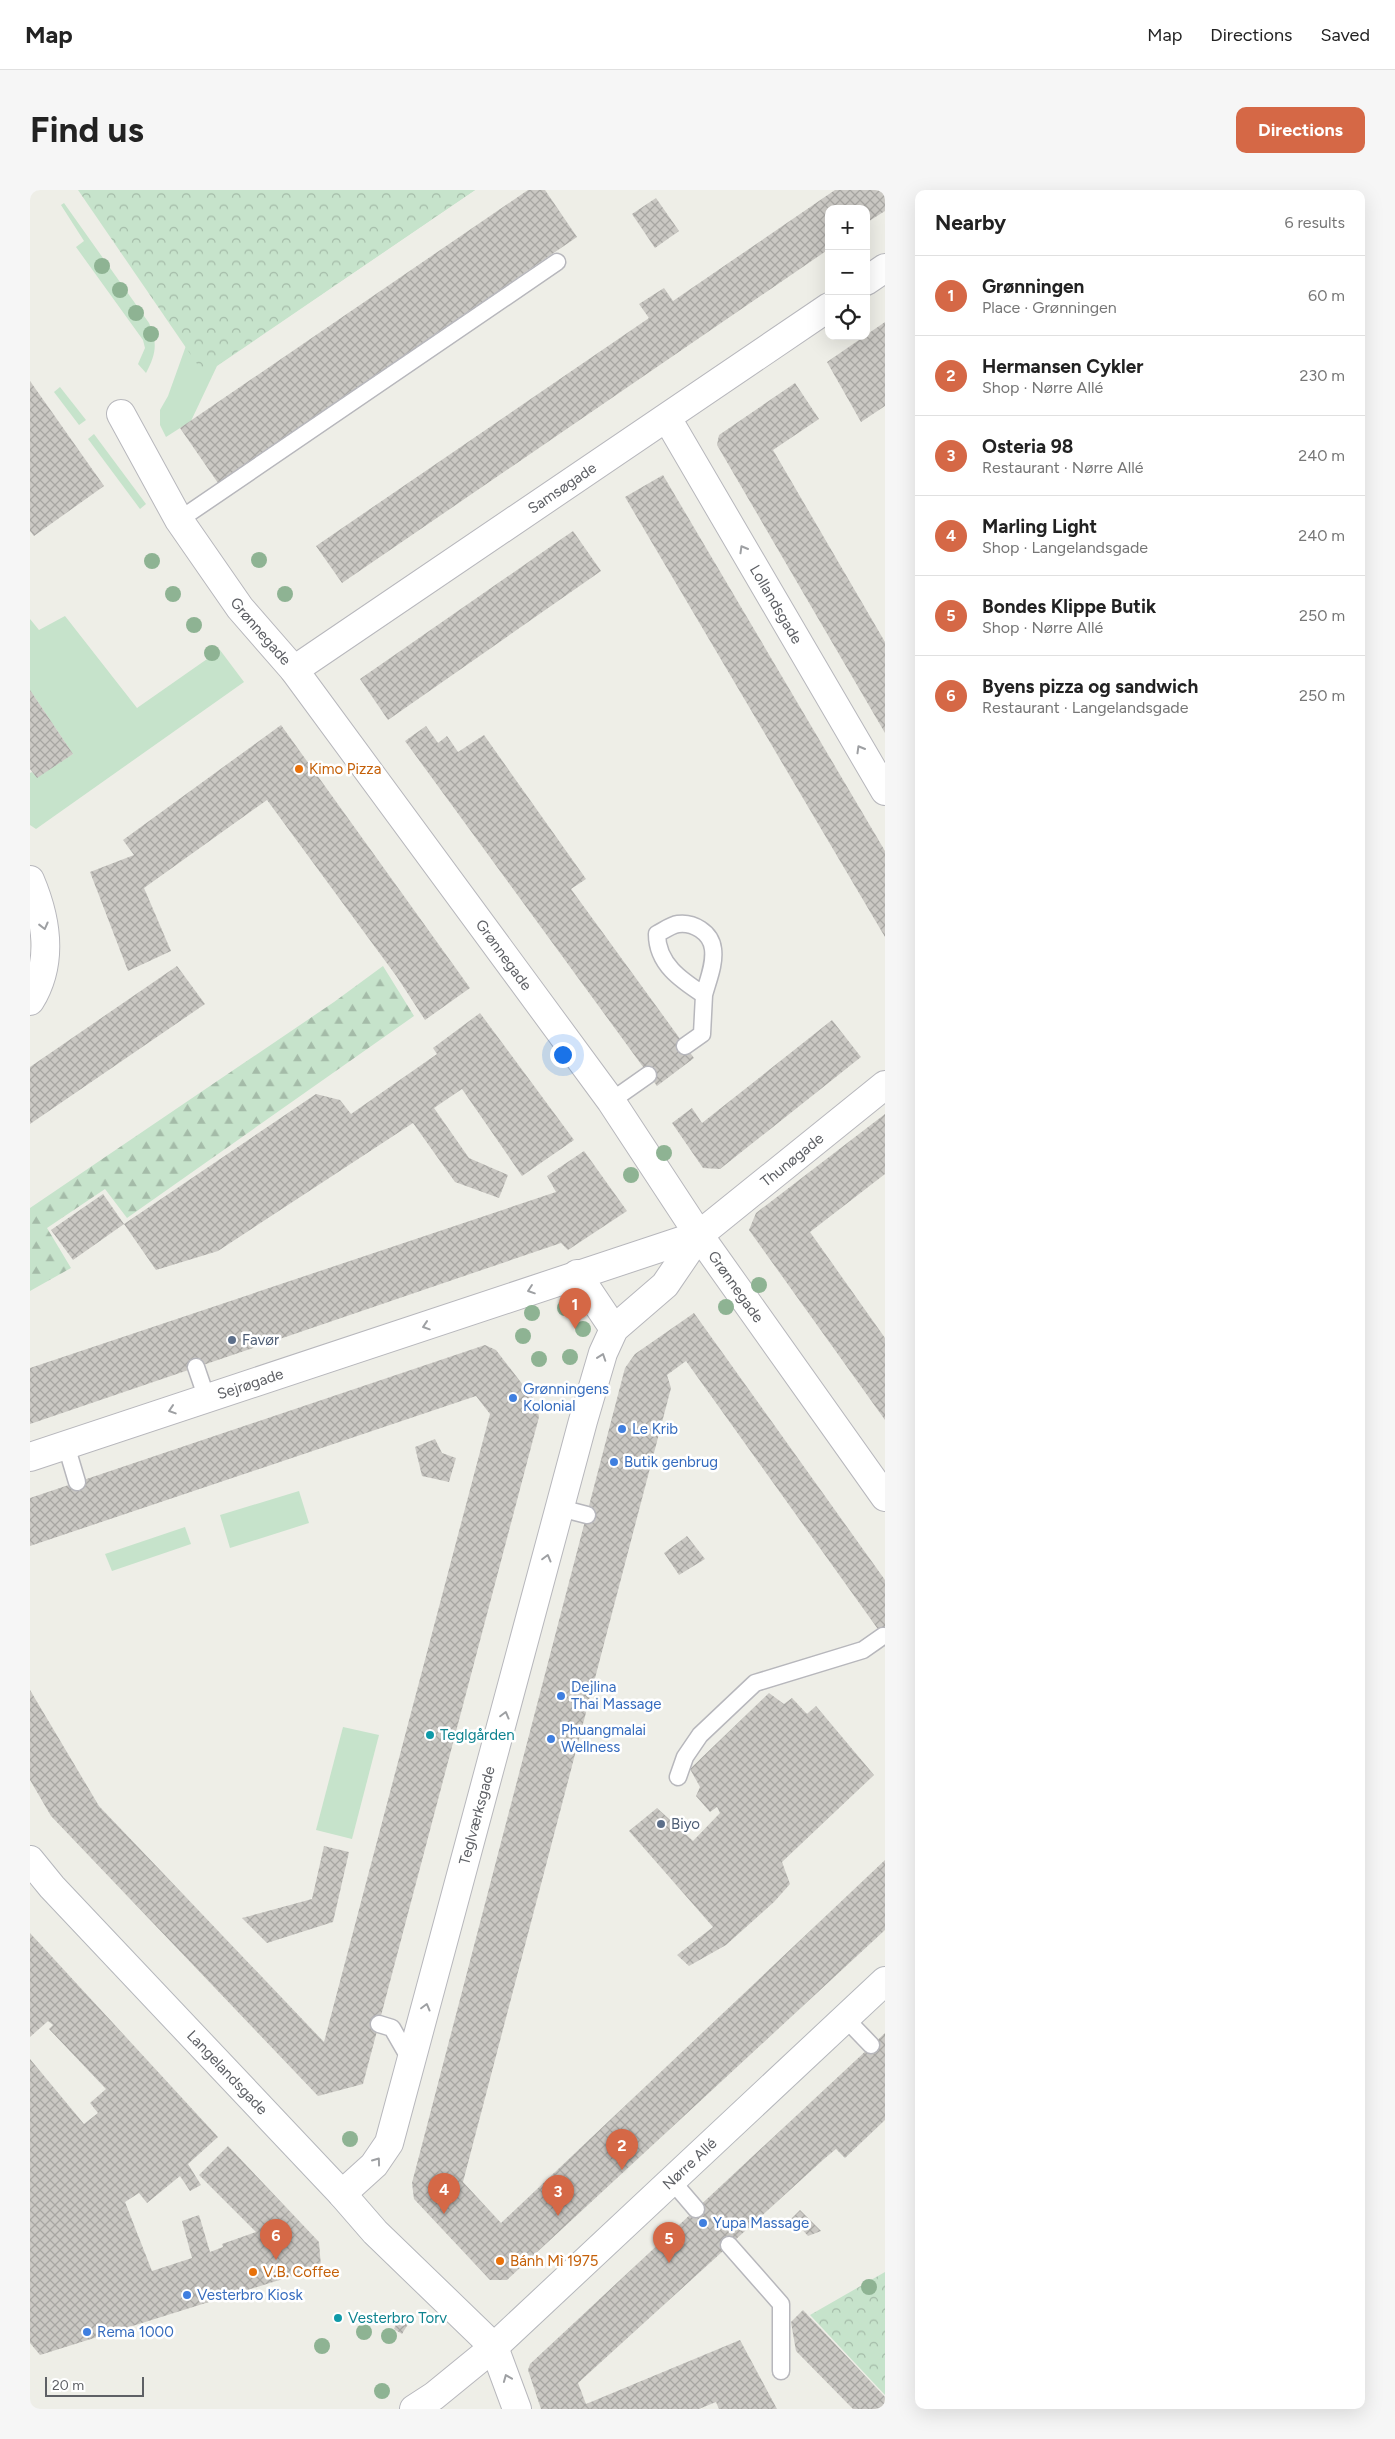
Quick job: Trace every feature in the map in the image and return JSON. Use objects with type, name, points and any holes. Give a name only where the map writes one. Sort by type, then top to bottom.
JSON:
[{"type":"street","points":[[870,278],[885,268]]},
{"type":"street","name":"Samsøgade","points":[[294,670],[825,310]]},
{"type":"street","name":"Grønnegade","points":[[121,414],[179,520],[240,608],[294,670],[611,1101],[699,1234],[885,1497]]},
{"type":"street","name":"Lollandsgade","points":[[667,418],[885,791]]},
{"type":"street","points":[[30,880],[46,932],[47,950],[45,967],[39,985],[30,1001]]},
{"type":"street","name":"Thunøgade","points":[[699,1234],[885,1085]]},
{"type":"street","points":[[577,1274],[614,1330],[665,1285],[699,1234]]},
{"type":"street","name":"Sejrøgade","points":[[30,1457],[699,1234]]},
{"type":"street","name":"Teglværksgade","points":[[342,2194],[374,2166],[389,2143],[583,1420],[603,1353],[614,1330]]},
{"type":"street","name":"Langelandsgade","points":[[30,1860],[59,1894],[342,2194],[375,2232],[494,2347]]},
{"type":"street","name":"Nørre Allé","points":[[494,2347],[885,1981]]},
{"type":"street","points":[[414,2409],[434,2396],[494,2347],[517,2409]]},
{"type":"lane","points":[[179,520],[557,262]]},
{"type":"lane","points":[[685,1046],[702,1034],[704,995]]},
{"type":"lane","points":[[611,1101],[648,1075]]},
{"type":"lane","points":[[196,1367],[206,1399]]},
{"type":"lane","points":[[66,1445],[77,1482]]},
{"type":"lane","points":[[560,1508],[587,1515]]},
{"type":"lane","points":[[678,1777],[685,1757],[700,1735],[755,1683],[863,1650],[883,1636]]},
{"type":"lane","points":[[845,2018],[871,2045]]},
{"type":"lane","points":[[379,2024],[392,2028],[411,2061]]},
{"type":"lane","points":[[672,2181],[696,2209]]},
{"type":"lane","points":[[729,2245],[780,2304],[781,2371]]},
{"type":"green space","points":[[78,190],[475,190],[204,374]]},
{"type":"green space","points":[[411,190],[475,190],[217,366],[191,421],[166,437],[160,425],[160,410],[168,396],[187,343]]},
{"type":"green space","points":[[64,203],[149,323],[154,337],[155,348],[146,373],[138,364],[145,348],[143,340],[76,247],[84,241],[61,205]]},
{"type":"green space","points":[[60,387],[86,420],[79,425],[54,392]]},
{"type":"green space","points":[[94,434],[146,504],[140,509],[88,439]]},
{"type":"green space","points":[[65,616],[137,708],[220,650],[244,682],[36,829],[30,825],[30,773],[32,772],[37,777],[73,754],[30,690],[30,619],[39,630]]},
{"type":"green space","points":[[383,966],[414,1016],[127,1218],[105,1189],[47,1228],[71,1268],[30,1291],[30,1208],[334,1002]]},
{"type":"green space","points":[[299,1491],[309,1523],[230,1548],[220,1515]]},
{"type":"green space","points":[[185,1527],[191,1544],[112,1571],[105,1554]]},
{"type":"green space","points":[[343,1727],[379,1735],[352,1839],[316,1830]]},
{"type":"green space","points":[[885,2272],[885,2395],[810,2315]]},
{"type":"building","points":[[528,190],[545,190],[577,237],[218,483],[180,428]]},
{"type":"building","points":[[835,190],[885,190],[885,211],[870,220],[870,205],[825,205],[825,252],[342,583],[316,546],[649,318],[639,304],[664,288],[673,301]]},
{"type":"building","points":[[656,198],[679,231],[655,248],[632,214]]},
{"type":"building","points":[[885,322],[885,406],[861,422],[827,362],[859,340],[870,340],[870,332]]},
{"type":"building","points":[[30,381],[104,486],[34,536],[30,531]]},
{"type":"building","points":[[795,383],[819,419],[773,450],[885,642],[885,733],[717,445],[719,435]]},
{"type":"building","points":[[663,475],[885,851],[885,937],[625,497]]},
{"type":"building","points":[[573,531],[601,571],[388,720],[360,679]]},
{"type":"building","points":[[30,690],[73,754],[37,778],[30,769]]},
{"type":"building","points":[[281,725],[470,988],[425,1020],[397,977],[267,800],[144,888],[171,951],[128,971],[90,872],[134,855],[123,840]]},
{"type":"building","points":[[426,726],[438,743],[447,736],[458,752],[484,735],[586,879],[571,889],[694,1058],[657,1086],[405,741]]},
{"type":"building","points":[[177,966],[205,1004],[30,1124],[30,1067]]},
{"type":"building","points":[[480,1013],[574,1140],[522,1176],[462,1089],[434,1108],[469,1158],[508,1175],[499,1198],[455,1182],[413,1123],[218,1251],[156,1270],[124,1224],[316,1094],[340,1100],[351,1114],[437,1054],[433,1048]]},
{"type":"building","points":[[832,1020],[861,1057],[720,1169],[703,1168],[672,1123],[692,1108],[702,1123]]},
{"type":"building","points":[[885,1114],[885,1174],[810,1232],[885,1338],[885,1420],[749,1230],[756,1213]]},
{"type":"building","points":[[584,1151],[627,1211],[568,1250],[561,1243],[30,1424],[30,1368],[556,1192],[547,1176]]},
{"type":"building","points":[[103,1194],[124,1224],[73,1260],[51,1230]]},
{"type":"building","points":[[694,1313],[885,1580],[885,1639],[686,1361],[667,1375],[671,1388],[463,2182],[501,2223],[885,1860],[885,1930],[507,2280],[490,2280],[414,2199],[412,2183],[625,1368],[635,1354]]},
{"type":"building","name":"Teglgården","points":[[485,1345],[496,1350],[536,1402],[539,1417],[363,2084],[318,2096],[51,1816],[30,1780],[30,1690],[99,1806],[324,2042],[490,1414],[476,1396],[30,1546],[30,1498]]},
{"type":"building","points":[[435,1439],[442,1453],[456,1458],[449,1482],[422,1476],[415,1447]]},
{"type":"building","points":[[687,1536],[705,1559],[679,1575],[664,1553]]},
{"type":"building","points":[[769,1693],[784,1704],[792,1698],[807,1714],[816,1706],[874,1775],[782,1862],[790,1884],[774,1902],[726,1945],[689,1966],[677,1955],[713,1927],[629,1831],[657,1808],[693,1841],[720,1813],[717,1807],[710,1812],[696,1796],[700,1787],[690,1769]]},
{"type":"building","points":[[324,1846],[349,1852],[333,1922],[267,1943],[242,1918],[312,1899]]},
{"type":"building","points":[[30,1933],[218,2137],[188,2164],[201,2185],[190,2191],[180,2176],[147,2203],[139,2193],[125,2202],[152,2271],[192,2258],[182,2221],[199,2215],[210,2252],[223,2247],[222,2244],[256,2232],[199,2175],[228,2146],[319,2242],[321,2267],[40,2355],[30,2343],[30,2059],[84,2124],[98,2113],[90,2103],[106,2089],[49,2029],[53,2025],[48,2021],[30,2037]]},
{"type":"building","points":[[885,2033],[885,2120],[845,2158],[836,2149],[824,2159],[578,2383],[586,2404],[740,2340],[777,2409],[719,2409],[716,2402],[699,2409],[541,2409],[528,2370],[530,2364]]},
{"type":"building","points":[[800,2210],[821,2231],[808,2236],[799,2226],[793,2232],[787,2223]]},
{"type":"building","points":[[803,2310],[885,2397],[885,2409],[853,2409],[796,2351],[791,2322]]},
{"type":"building","points":[[399,2317],[406,2317],[408,2324],[402,2334],[394,2329]]},
{"type":"place","name":"Kimo Pizza","points":[[299,769]]},
{"type":"place","name":"Grønningen","points":[[575,1329]]},
{"type":"place","name":"Favør","points":[[232,1340]]},
{"type":"place","name":"Grønningens Kolonial","points":[[513,1398]]},
{"type":"place","name":"Le Krib","points":[[622,1429]]},
{"type":"place","name":"Butik genbrug","points":[[614,1462]]},
{"type":"place","name":"Dejlina Thai Massage","points":[[561,1696]]},
{"type":"place","name":"Teglgården","points":[[430,1735]]},
{"type":"place","name":"Phuangmalai Wellness","points":[[551,1739]]},
{"type":"place","name":"Biyo","points":[[661,1824]]},
{"type":"place","name":"Hermansen Cykler","points":[[622,2170]]},
{"type":"place","name":"Marling Light","points":[[444,2214]]},
{"type":"place","name":"Osteria 98","points":[[558,2216]]},
{"type":"place","name":"Yupa Massage","points":[[703,2223]]},
{"type":"place","name":"Byens pizza og sandwich","points":[[276,2260]]},
{"type":"place","name":"Bánh Mì 1975","points":[[500,2261]]},
{"type":"place","name":"Bondes Klippe Butik","points":[[669,2263]]},
{"type":"place","name":"V.B. Coffee","points":[[253,2272]]},
{"type":"place","name":"Vesterbro Kiosk","points":[[187,2295]]},
{"type":"place","name":"Vesterbro Torv","points":[[338,2318]]},
{"type":"place","name":"Rema 1000","points":[[87,2332]]}]
